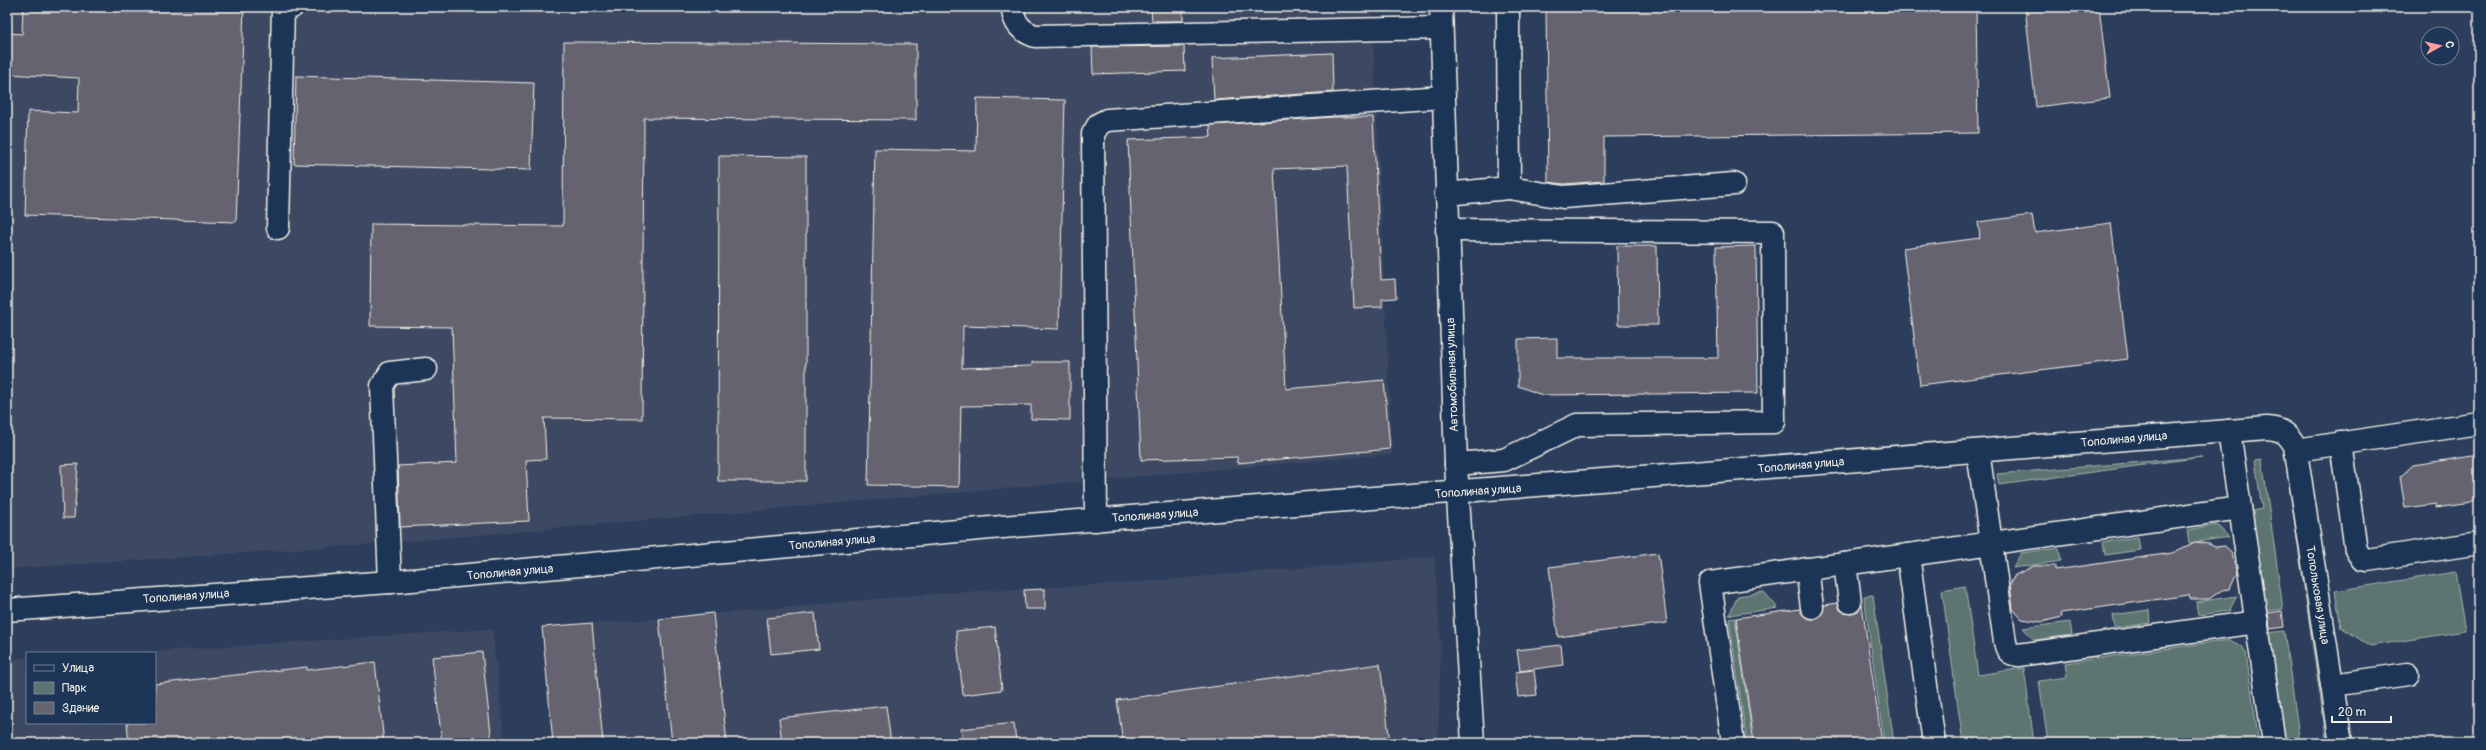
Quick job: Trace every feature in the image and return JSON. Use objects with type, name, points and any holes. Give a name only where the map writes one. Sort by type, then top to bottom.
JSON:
[{"type":"street","points":[[278,228],[282,7],[292,7]]},
{"type":"street","points":[[1013,7],[1017,24],[1025,32],[1035,36],[1441,17]]},
{"type":"street","points":[[1508,7],[1509,188]]},
{"type":"street","name":"Автомобильная улица","points":[[1441,17],[1457,493],[1473,743]]},
{"type":"street","points":[[1096,520],[1093,134],[1099,124],[1107,120],[1443,97]]},
{"type":"street","points":[[1446,194],[1509,188],[1563,197],[1734,184]]},
{"type":"street","points":[[1447,230],[1773,232],[1774,422],[1577,425],[1504,460],[1456,464]]},
{"type":"street","points":[[390,582],[382,386],[390,373],[426,369]]},
{"type":"street","points":[[2295,448],[2341,443],[2479,423]]},
{"type":"street","name":"Тополиная улица","points":[[7,610],[390,582],[1096,520],[1457,493],[2267,428],[2280,429],[2290,436],[2295,448]]},
{"type":"street","points":[[2229,431],[2274,743]]},
{"type":"street","points":[[2341,443],[2356,550],[2362,558],[2367,560],[2479,543]]},
{"type":"street","name":"Топольковая улица","points":[[2295,448],[2341,743]]},
{"type":"street","points":[[1978,451],[2005,642],[2007,650],[2011,654],[2018,655],[2257,622]]},
{"type":"street","points":[[1732,743],[1710,583],[2240,508]]},
{"type":"street","points":[[1908,555],[1934,743]]},
{"type":"street","points":[[1845,564],[1850,602]]},
{"type":"street","points":[[1807,569],[1812,607]]},
{"type":"street","points":[[2332,685],[2408,674]]},
{"type":"shaded area","points":[[7,7],[1403,7],[1403,12],[1372,13],[1392,454],[389,543],[7,569]]},
{"type":"shaded area","points":[[1434,557],[1441,643],[1438,743],[553,743],[542,627],[659,619],[942,593],[1114,584]]},
{"type":"shaded area","points":[[492,629],[505,743],[7,743],[7,659],[26,658],[26,724],[156,724],[156,652],[143,652]]},
{"type":"green space","points":[[2291,456],[2334,743],[2327,743],[2285,457]]},
{"type":"green space","points":[[2202,457],[1999,485],[1997,474]]},
{"type":"green space","points":[[2262,459],[2283,609],[2266,611],[2252,511],[2262,509],[2255,460]]},
{"type":"green space","points":[[2217,525],[2229,537],[2189,543],[2187,530]]},
{"type":"green space","points":[[2138,537],[2140,550],[2105,555],[2103,542]]},
{"type":"green space","points":[[2059,548],[2061,561],[2013,568],[2021,553]]},
{"type":"green space","points":[[2455,572],[2465,631],[2370,646],[2341,627],[2335,591]]},
{"type":"green space","points":[[1965,586],[1978,675],[2024,668],[2034,743],[1963,743],[1942,590]]},
{"type":"green space","points":[[1764,592],[1778,608],[1729,615],[1738,596]]},
{"type":"green space","points":[[1873,595],[1894,743],[1884,743],[1864,596]]},
{"type":"green space","points":[[2237,596],[2229,611],[2198,615],[2196,602]]},
{"type":"green space","points":[[2149,610],[2150,623],[2115,628],[2113,615]]},
{"type":"green space","points":[[1735,618],[1753,743],[1747,743],[1729,619]]},
{"type":"green space","points":[[2070,622],[2072,635],[2034,640],[2023,628]]},
{"type":"green space","points":[[2284,631],[2300,743],[2282,743],[2267,633]]},
{"type":"green space","points":[[2229,640],[2242,646],[2246,653],[2259,743],[2048,743],[2039,681],[2067,677],[2065,663]]},
{"type":"building","points":[[23,7],[244,7],[236,222],[25,215],[28,111],[78,113],[79,78],[7,74],[7,33],[22,34]]},
{"type":"building","points":[[1151,7],[1183,7],[1183,21],[1152,21]]},
{"type":"building","points":[[1546,7],[1976,7],[1978,133],[1604,137],[1604,181],[1564,184],[1548,182]]},
{"type":"building","points":[[2025,7],[2099,7],[2110,98],[2036,107]]},
{"type":"building","points":[[564,42],[916,44],[916,120],[644,118],[642,419],[544,418],[546,459],[526,460],[529,521],[400,527],[398,466],[457,463],[452,327],[370,326],[371,224],[563,226]]},
{"type":"building","points":[[1184,46],[1185,71],[1093,74],[1092,47]]},
{"type":"building","points":[[1332,53],[1333,92],[1214,100],[1212,58]]},
{"type":"building","points":[[296,76],[534,83],[531,170],[294,164]]},
{"type":"building","points":[[977,98],[1065,100],[1059,329],[963,326],[962,368],[1032,366],[1032,362],[1070,362],[1070,420],[1031,419],[1031,405],[961,406],[959,487],[868,485],[875,149],[976,151]]},
{"type":"building","points":[[1334,117],[1373,117],[1381,280],[1395,279],[1396,298],[1382,299],[1382,307],[1354,308],[1347,166],[1274,169],[1286,389],[1384,380],[1390,449],[1238,463],[1237,457],[1141,460],[1128,140],[1211,137],[1210,125]]},
{"type":"building","points":[[719,156],[806,157],[806,481],[718,481]]},
{"type":"building","points":[[2032,215],[2035,233],[2111,223],[2128,359],[1920,385],[1903,248],[1980,238],[1978,222]]},
{"type":"building","points":[[1617,246],[1657,246],[1658,325],[1618,325]]},
{"type":"building","points":[[1756,246],[1758,393],[1542,395],[1518,386],[1518,339],[1557,338],[1557,358],[1718,358],[1716,247]]},
{"type":"building","points":[[2479,455],[2479,498],[2471,503],[2436,508],[2436,504],[2405,508],[2400,477],[2413,465]]},
{"type":"building","points":[[78,464],[74,518],[63,518],[61,465]]},
{"type":"building","points":[[2195,542],[2209,544],[2215,547],[2225,546],[2232,554],[2237,573],[2230,589],[2222,590],[2209,599],[2190,599],[2189,595],[2061,613],[2062,617],[2042,622],[2022,619],[2013,609],[2010,584],[2015,575],[2034,566],[2055,566],[2055,570],[2172,553]]},
{"type":"building","points":[[1658,553],[1667,623],[1558,637],[1549,567]]},
{"type":"building","points":[[1045,589],[1045,609],[1025,609],[1024,590]]},
{"type":"building","points":[[1838,603],[1840,610],[1851,614],[1858,612],[1862,604],[1882,743],[1754,743],[1736,618],[1800,609],[1807,618],[1814,619],[1823,612],[1824,605]]},
{"type":"building","points":[[2282,611],[2284,627],[2270,629],[2268,613]]},
{"type":"building","points":[[713,613],[727,743],[672,743],[659,619]]},
{"type":"building","points":[[815,613],[819,649],[771,654],[767,618]]},
{"type":"building","points":[[592,623],[603,743],[553,743],[542,627]]},
{"type":"building","points":[[995,627],[1002,690],[963,695],[956,631]]},
{"type":"building","points":[[1561,645],[1563,665],[1520,671],[1517,650]]},
{"type":"building","points":[[482,652],[492,743],[442,743],[432,657]]},
{"type":"building","points":[[375,662],[384,743],[129,743],[127,724],[156,724],[156,684],[307,667],[307,670]]},
{"type":"building","points":[[1380,664],[1390,743],[1123,743],[1117,700]]},
{"type":"building","points":[[1534,670],[1537,695],[1518,697],[1515,672]]},
{"type":"building","points":[[886,706],[891,743],[782,743],[779,718]]},
{"type":"building","points":[[1014,723],[1016,743],[963,743],[961,729]]}]
